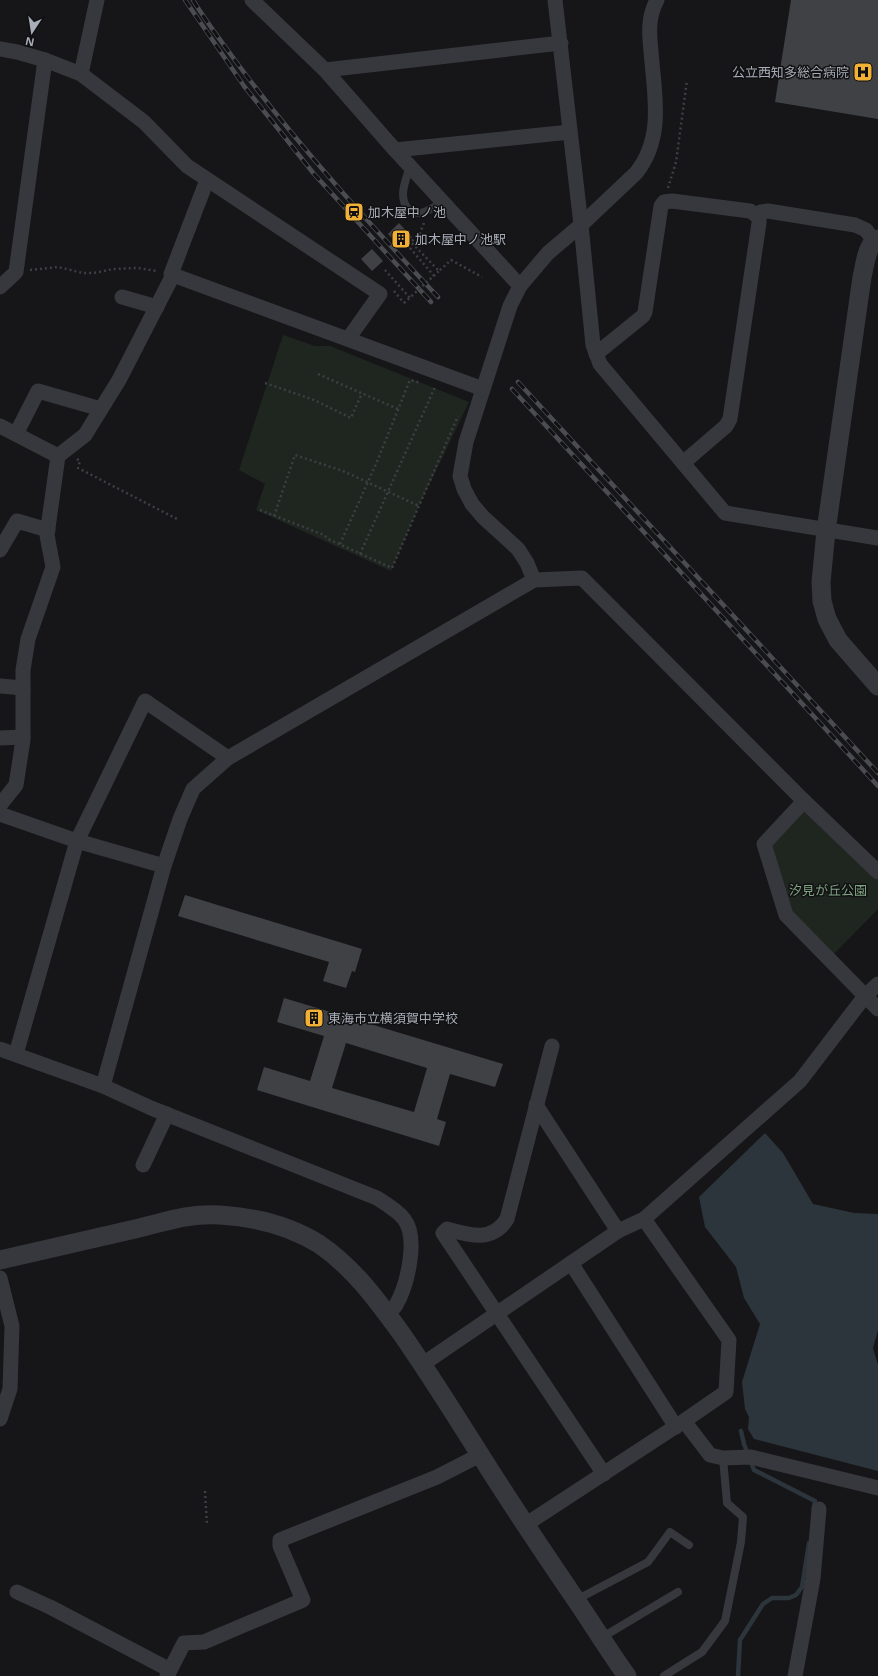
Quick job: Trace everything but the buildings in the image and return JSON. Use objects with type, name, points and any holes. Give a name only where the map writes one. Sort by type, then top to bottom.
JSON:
[{"type":"street","points":[[81,74],[97,0]]},
{"type":"street","points":[[252,0],[325,70],[395,150],[520,286]]},
{"type":"street","points":[[555,0],[561,43],[593,345],[600,364],[725,513],[826,531],[878,538]]},
{"type":"street","points":[[534,580],[527,563],[518,549],[483,517],[472,504],[464,489],[460,476],[466,442],[510,306],[520,286],[548,253],[581,225],[636,172],[652,148],[656,111],[649,26],[652,9],[657,0]]},
{"type":"street","points":[[325,70],[561,43]]},
{"type":"street","points":[[0,50],[16,52],[45,60],[81,74],[144,122],[187,166],[380,294],[348,339]]},
{"type":"street","points":[[0,287],[16,272],[45,60]]},
{"type":"street","points":[[395,150],[570,132]]},
{"type":"street","points":[[171,274],[207,180]]},
{"type":"street","points":[[596,354],[643,316],[645,312],[661,206],[664,202],[672,201],[750,211],[759,218],[730,418],[726,426],[683,463]]},
{"type":"street","points":[[756,215],[768,211],[855,225],[866,230],[876,240],[868,250],[862,277],[826,531],[821,582],[822,601],[827,619],[838,640],[878,686]]},
{"type":"street","points":[[0,805],[16,785],[23,737],[23,670],[28,639],[53,567],[48,530],[62,453],[85,435],[118,380],[173,275],[483,389]]},
{"type":"street","points":[[122,297],[157,307]]},
{"type":"street","points":[[16,434],[38,391],[101,409]]},
{"type":"street","points":[[0,426],[62,453]]},
{"type":"street","points":[[0,550],[17,521],[48,530]]},
{"type":"street","points":[[103,1086],[164,866],[180,819],[193,789],[228,758],[534,580],[582,578],[804,801],[878,872]]},
{"type":"street","points":[[0,686],[23,688]]},
{"type":"street","points":[[16,1054],[77,841],[145,701],[228,758]]},
{"type":"street","points":[[0,738],[23,737]]},
{"type":"street","points":[[804,801],[764,844],[786,915],[878,1009]]},
{"type":"street","points":[[0,814],[77,841],[164,866]]},
{"type":"street","points":[[423,1364],[618,1231],[644,1219],[800,1081],[865,996],[878,984]]},
{"type":"street","points":[[552,1046],[507,1219],[503,1226],[497,1231],[478,1236],[468,1235],[447,1229],[443,1232],[604,1474]]},
{"type":"street","points":[[0,1049],[103,1086],[167,1114],[377,1198],[405,1219],[409,1229],[412,1251],[403,1290],[396,1307],[387,1313]]},
{"type":"street","points":[[536,1105],[618,1231]]},
{"type":"street","points":[[143,1165],[167,1114]]},
{"type":"street","points":[[0,1260],[140,1228],[183,1216],[220,1215],[251,1219],[291,1230],[318,1244],[357,1277],[387,1313],[423,1364],[524,1525],[576,1600],[600,1639],[627,1676]]},
{"type":"street","points":[[524,1525],[680,1424],[726,1392],[729,1340],[644,1219]]},
{"type":"street","points":[[571,1263],[680,1424],[710,1455],[723,1458],[751,1457],[878,1488]]},
{"type":"street","points":[[0,1278],[12,1326],[6,1363],[10,1389],[0,1419]]},
{"type":"street","points":[[17,1592],[50,1607],[168,1673],[184,1643],[204,1642],[303,1600],[280,1546],[280,1540],[430,1480],[480,1455]]},
{"type":"street","points":[[795,1676],[813,1579],[819,1509]]},
{"type":"lane","points":[[410,166],[402,195],[404,203],[410,211],[419,213],[424,212],[443,202]]},
{"type":"lane","points":[[664,1676],[702,1652],[725,1621],[741,1542],[743,1517],[726,1503],[723,1458]]},
{"type":"lane","points":[[576,1600],[648,1562],[670,1532],[689,1545]]},
{"type":"lane","points":[[600,1639],[678,1592]]},
{"type":"path","points":[[664,202],[676,162],[687,80]]},
{"type":"path","points":[[425,220],[420,234],[411,242],[439,271]]},
{"type":"path","points":[[410,248],[434,276]]},
{"type":"path","points":[[404,303],[450,260],[482,277]]},
{"type":"path","points":[[16,269],[24,271],[58,267],[94,274],[113,269],[138,268],[171,274]]},
{"type":"path","points":[[385,270],[410,298]]},
{"type":"path","points":[[318,374],[398,409]]},
{"type":"path","points":[[340,544],[368,482],[410,380],[422,384]]},
{"type":"path","points":[[265,383],[314,400],[350,418],[362,393]]},
{"type":"path","points":[[429,385],[442,389]]},
{"type":"path","points":[[360,554],[435,387]]},
{"type":"path","points":[[260,510],[324,535],[360,554],[392,568],[460,412]]},
{"type":"path","points":[[62,453],[72,455],[80,461],[78,468],[179,520]]},
{"type":"path","points":[[274,516],[295,455],[343,471],[419,506]]},
{"type":"path","points":[[205,1491],[207,1524]]},
{"type":"green space","points":[[283,335],[315,346],[330,346],[469,402],[419,506],[391,571],[256,510],[265,484],[239,470]]},
{"type":"green space","name":"汐見が丘公園","points":[[804,801],[878,872],[878,909],[829,959],[786,915],[764,844]]},
{"type":"shaded area","points":[[765,1133],[783,1153],[813,1204],[854,1213],[878,1214],[878,1330],[873,1348],[878,1365],[878,1471],[754,1439],[748,1429],[749,1417],[745,1409],[742,1382],[760,1324],[744,1298],[736,1267],[705,1227],[699,1197]]},
{"type":"waterway","points":[[741,1431],[744,1444],[754,1470],[815,1501],[814,1508]]},
{"type":"waterway","points":[[738,1676],[740,1640],[763,1604],[772,1598],[789,1598],[796,1595],[802,1587],[809,1543]]},
{"type":"railway","points":[[185,0],[244,86],[314,174],[431,302]]},
{"type":"railway","points":[[193,0],[240,67],[287,127],[361,213],[438,297]]},
{"type":"railway","points":[[518,382],[878,773]]},
{"type":"railway","points":[[512,389],[878,786]]},
{"type":"place","name":"公立西知多総合病院","points":[[863,72]]},
{"type":"place","name":"加木屋中ノ池","points":[[354,212]]},
{"type":"place","name":"加木屋中ノ池駅","points":[[401,239]]},
{"type":"place","name":"東海市立横須賀中学校","points":[[314,1018]]}]
